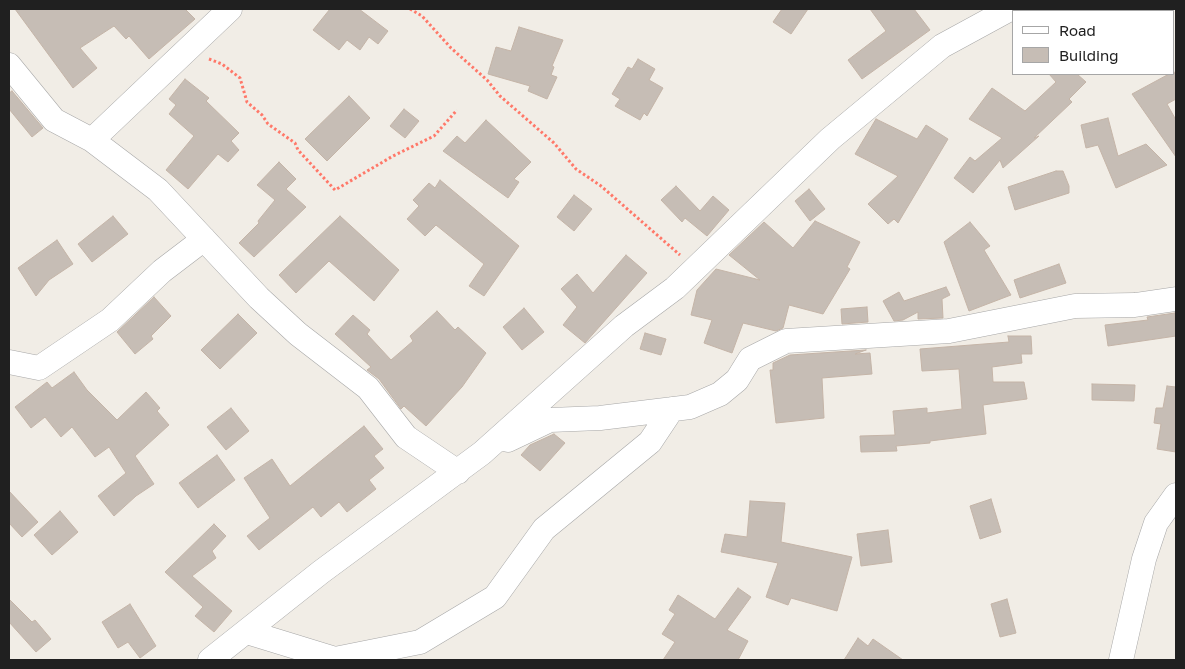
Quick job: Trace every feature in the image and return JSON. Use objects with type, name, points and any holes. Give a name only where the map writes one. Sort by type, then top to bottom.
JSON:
[{"type":"street","points":[[92,140],[230,9]]},
{"type":"street","points":[[210,660],[321,572],[482,453],[624,326],[656,304],[695,269],[808,159],[942,46],[1010,9]]},
{"type":"street","points":[[9,65],[54,120],[92,140],[158,190],[240,280],[298,334],[368,388],[406,437],[458,472]]},
{"type":"street","points":[[9,362],[38,368],[110,320],[162,272],[204,239]]},
{"type":"street","points":[[482,453],[550,420],[600,418],[690,407],[720,394],[737,380],[750,359],[786,341],[949,331],[1075,306],[1135,305],[1176,299]]},
{"type":"street","points":[[247,632],[335,659],[420,642],[495,597],[544,529],[650,442],[672,410]]},
{"type":"street","points":[[1121,660],[1144,559],[1156,523],[1176,495]]},
{"type":"path","points":[[410,9],[422,16],[451,48],[487,80],[500,96],[554,143],[576,169],[601,186],[695,269]]},
{"type":"path","points":[[187,51],[222,64],[240,78],[247,102],[262,115],[268,124],[295,143],[298,150],[335,190],[393,156],[434,136],[458,110]]},
{"type":"building","points":[[15,9],[185,9],[195,19],[149,59],[129,36],[126,39],[114,26],[80,48],[97,68],[73,88]]},
{"type":"building","points":[[330,9],[359,9],[388,31],[378,44],[369,37],[360,50],[347,40],[339,50],[313,30]]},
{"type":"building","points":[[782,9],[808,9],[791,34],[773,22]]},
{"type":"building","points":[[870,9],[914,9],[930,30],[862,79],[848,60],[886,31]]},
{"type":"building","points":[[519,27],[563,40],[552,66],[554,67],[551,75],[557,77],[547,99],[528,91],[530,86],[488,74],[496,47],[511,51]]},
{"type":"building","points":[[638,59],[655,69],[649,80],[663,88],[647,116],[644,113],[640,120],[615,106],[620,99],[612,94],[628,67],[632,69]]},
{"type":"building","points":[[1176,70],[1176,99],[1167,104],[1176,120],[1176,157],[1132,94],[1167,75],[1175,75]]},
{"type":"building","points":[[1050,75],[1078,75],[1086,82],[1069,99],[1072,102],[1034,138],[1039,136],[1003,168],[1000,160],[973,193],[954,178],[970,157],[975,161],[1002,138],[969,119],[992,88],[1025,111],[1056,82]]},
{"type":"building","points":[[185,79],[209,98],[206,101],[239,133],[231,141],[239,150],[228,162],[218,154],[188,189],[166,170],[194,136],[169,114],[176,105],[169,99]]},
{"type":"building","points":[[12,91],[43,128],[32,137],[9,109],[9,93]]},
{"type":"building","points":[[349,96],[370,118],[327,161],[305,139]]},
{"type":"building","points":[[404,109],[419,121],[405,138],[390,126]]},
{"type":"building","points":[[1108,118],[1118,156],[1146,144],[1167,165],[1116,188],[1098,145],[1086,148],[1081,125]]},
{"type":"building","points":[[876,119],[917,139],[926,125],[948,139],[898,223],[894,219],[888,224],[868,204],[898,176],[855,154]]},
{"type":"building","points":[[486,120],[531,162],[514,179],[519,182],[508,198],[443,151],[457,136],[465,143]]},
{"type":"building","points":[[279,162],[296,179],[286,189],[306,207],[254,257],[239,243],[259,223],[258,221],[275,200],[257,185]]},
{"type":"building","points":[[1056,171],[1063,171],[1069,186],[1069,193],[1015,210],[1008,187]]},
{"type":"building","points":[[440,180],[519,246],[484,296],[469,286],[484,264],[436,225],[425,236],[407,219],[419,206],[413,200],[429,183],[435,188]]},
{"type":"building","points":[[676,186],[700,211],[713,196],[729,210],[707,236],[685,218],[682,222],[661,200]]},
{"type":"building","points":[[809,189],[825,209],[810,221],[795,201]]},
{"type":"building","points":[[574,195],[592,209],[574,231],[557,217]]},
{"type":"building","points":[[113,216],[128,234],[92,262],[78,244]]},
{"type":"building","points":[[340,216],[399,270],[374,301],[329,261],[296,293],[279,275]]},
{"type":"building","points":[[815,221],[860,242],[847,267],[850,269],[823,314],[789,305],[783,328],[776,331],[743,323],[732,353],[704,343],[712,320],[691,315],[697,290],[716,269],[760,280],[729,255],[764,222],[793,248]]},
{"type":"building","points":[[970,222],[990,246],[984,250],[1011,295],[969,311],[944,242]]},
{"type":"building","points":[[57,240],[73,264],[49,280],[36,296],[18,268]]},
{"type":"building","points":[[626,255],[647,273],[585,343],[563,325],[577,307],[561,289],[577,274],[593,293]]},
{"type":"building","points":[[1059,264],[1066,283],[1020,298],[1014,280]]},
{"type":"building","points":[[946,287],[950,295],[942,299],[943,318],[918,319],[918,312],[903,320],[894,321],[883,301],[899,292],[904,301]]},
{"type":"building","points":[[154,297],[171,316],[151,336],[153,339],[135,354],[117,332]]},
{"type":"building","points":[[867,307],[868,322],[842,324],[841,309]]},
{"type":"building","points":[[524,308],[544,332],[522,350],[503,327]]},
{"type":"building","points":[[437,311],[455,330],[458,327],[486,353],[462,387],[426,426],[404,406],[401,409],[379,379],[367,370],[371,367],[335,334],[353,315],[370,330],[367,334],[391,360],[413,341],[410,336]]},
{"type":"building","points":[[1175,313],[1176,336],[1108,346],[1105,325],[1148,320],[1147,317]]},
{"type":"building","points":[[238,314],[257,333],[220,369],[201,350]]},
{"type":"building","points":[[645,333],[666,339],[661,355],[640,349]]},
{"type":"building","points":[[1008,336],[1031,336],[1032,354],[1021,354],[1022,363],[992,367],[993,382],[1024,382],[1027,399],[983,405],[986,434],[930,441],[930,443],[896,446],[897,451],[861,452],[860,436],[895,435],[893,411],[927,408],[927,413],[962,409],[959,369],[922,371],[920,349],[1009,342]]},
{"type":"building","points":[[866,350],[855,354],[870,353],[872,374],[822,378],[824,418],[776,423],[770,370],[773,370],[773,363],[790,355]]},
{"type":"building","points":[[74,372],[87,390],[117,420],[146,392],[160,408],[157,411],[169,425],[135,456],[154,484],[136,496],[114,516],[98,496],[126,473],[109,447],[95,457],[72,427],[61,437],[45,417],[31,428],[15,407],[47,382],[52,388]]},
{"type":"building","points":[[1092,384],[1135,385],[1134,401],[1092,400]]},
{"type":"building","points":[[1167,386],[1176,387],[1176,452],[1157,449],[1161,424],[1154,423],[1156,408],[1163,408]]},
{"type":"building","points":[[231,408],[249,431],[226,450],[207,427]]},
{"type":"building","points":[[364,426],[383,449],[374,456],[384,468],[369,480],[376,489],[347,512],[339,502],[321,517],[313,507],[259,550],[247,536],[270,518],[244,478],[272,459],[290,486]]},
{"type":"building","points":[[554,434],[565,443],[540,471],[521,455],[530,445]]},
{"type":"building","points":[[217,455],[235,480],[198,508],[179,483]]},
{"type":"building","points":[[9,491],[38,522],[22,537],[9,523]]},
{"type":"building","points":[[991,499],[1001,532],[980,539],[970,506]]},
{"type":"building","points":[[750,501],[785,503],[781,542],[852,557],[837,611],[791,598],[788,605],[766,597],[778,563],[721,552],[725,534],[747,537]]},
{"type":"building","points":[[60,511],[78,532],[52,555],[34,535]]},
{"type":"building","points":[[214,524],[226,536],[212,551],[216,558],[192,576],[232,611],[214,632],[195,616],[203,607],[165,572]]},
{"type":"building","points":[[888,530],[892,562],[861,566],[857,534]]},
{"type":"building","points":[[738,588],[751,597],[727,630],[748,641],[738,660],[663,660],[675,642],[662,634],[675,614],[669,610],[678,595],[715,619]]},
{"type":"building","points":[[9,599],[32,622],[35,620],[51,639],[36,652],[9,622]]},
{"type":"building","points":[[1007,599],[1016,633],[1000,637],[991,604]]},
{"type":"building","points":[[130,604],[156,646],[140,658],[128,642],[118,648],[102,622]]},
{"type":"building","points":[[858,638],[868,646],[873,639],[903,660],[844,660]]}]
